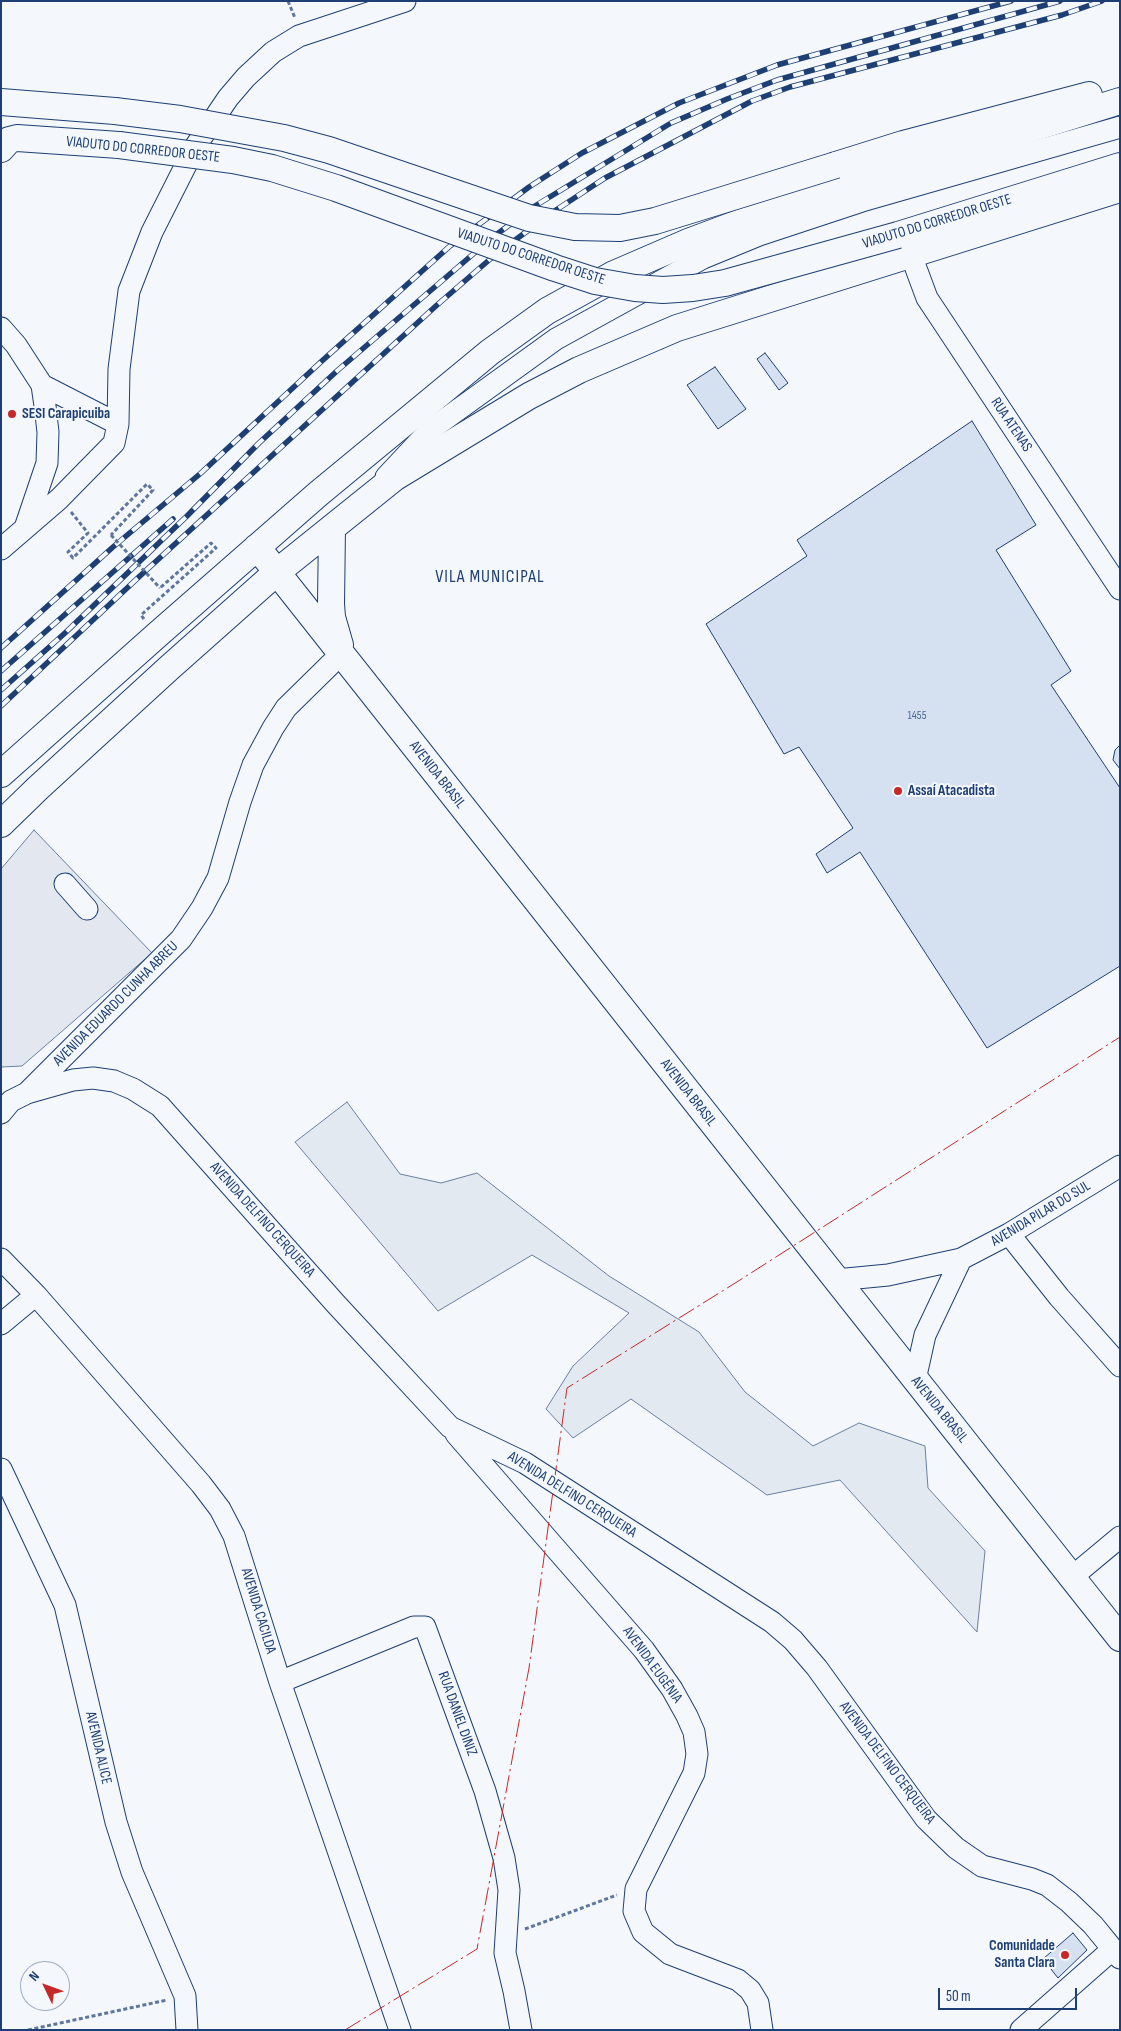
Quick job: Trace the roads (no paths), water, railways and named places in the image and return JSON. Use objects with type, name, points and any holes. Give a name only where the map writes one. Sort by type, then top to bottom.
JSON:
[{"type":"main road","points":[[1,102],[115,111],[180,119],[284,138],[329,150],[530,218],[574,227],[620,228],[655,221],[903,144],[1057,102],[1092,94],[1120,91]]},
{"type":"main road","points":[[1,774],[257,547],[490,352],[547,311],[614,274],[688,242],[784,206],[1120,101]]},
{"type":"main road","name":"VIADUTO DO CORREDOR OESTE","points":[[1,149],[9,140],[18,138],[119,145],[199,154],[272,168],[336,188],[595,281],[635,288],[663,290],[686,289],[725,283],[905,245],[1120,166]]},
{"type":"main road","points":[[1,824],[147,688],[276,572],[394,478],[528,396],[588,366],[677,328],[750,304],[905,245],[1120,189]]},
{"type":"main road","points":[[332,528],[331,604],[336,636],[342,653]]},
{"type":"main road","name":"AVENIDA BRASIL","points":[[257,547],[1120,1638]]},
{"type":"street","points":[[1,549],[59,499],[114,443],[118,424],[119,369],[129,291],[152,232],[195,147],[228,98],[246,76],[273,52],[299,36],[405,1]]},
{"type":"street","points":[[358,507],[430,430],[556,339],[703,258],[759,235],[862,201],[1120,127]]},
{"type":"street","points":[[645,291],[688,242]]},
{"type":"street","name":"RUA ATENAS","points":[[905,245],[927,298],[1120,589]]},
{"type":"street","points":[[1,328],[42,384],[48,432],[47,463],[24,530]]},
{"type":"street","points":[[42,384],[118,424]]},
{"type":"street","name":"AVENIDA EDUARDO CUNHA ABREU","points":[[10,1100],[181,939],[202,908],[218,878],[253,765],[273,728],[292,703],[342,653]]},
{"type":"street","points":[[65,884],[87,909]]},
{"type":"street","name":"AVENIDA DELFINO CERQUEIRA","points":[[10,1100],[73,1080],[93,1078],[114,1081],[133,1088],[160,1106],[335,1302],[450,1427],[525,1463],[772,1622],[793,1640],[817,1668],[926,1819],[956,1848],[982,1866],[1032,1879],[1046,1885],[1070,1902],[1093,1925],[1116,1954]]},
{"type":"street","name":"AVENIDA PILAR DO SUL","points":[[836,1280],[888,1275],[961,1259],[1009,1234],[1120,1166]]},
{"type":"street","points":[[1009,1234],[1059,1297],[1120,1366]]},
{"type":"street","name":"AVENIDA CACILDA","points":[[1,1259],[36,1295],[201,1484],[220,1509],[234,1536],[280,1682],[400,2030]]},
{"type":"street","points":[[915,1380],[925,1335],[961,1259]]},
{"type":"street","points":[[1,1324],[36,1295]]},
{"type":"street","name":"AVENIDA EUGÊNIA","points":[[450,1427],[644,1650],[672,1689],[694,1732],[697,1754],[694,1773],[636,1888],[634,1911],[643,1932],[670,1954],[738,1980],[750,1990],[758,2003],[762,2030]]},
{"type":"street","name":"AVENIDA ALICE","points":[[1,1470],[65,1605],[116,1822],[132,1872],[185,1996],[187,2030]]},
{"type":"street","points":[[1072,1577],[1120,1537]]},
{"type":"street","name":"RUA DANIEL DINIZ","points":[[280,1682],[414,1627],[425,1627],[485,1791],[504,1858],[509,1890],[505,1945],[521,2030]]},
{"type":"street","points":[[1020,2030],[1116,1954]]},
{"type":"railway","points":[[1,648],[113,547],[201,473],[450,246],[529,187],[582,153],[679,103],[777,65],[1011,1]]},
{"type":"railway","points":[[1,690],[65,633],[187,516],[259,443],[338,370],[493,237],[535,206],[671,123],[727,99],[777,80],[1060,1]]},
{"type":"railway","points":[[1,706],[141,575],[437,305],[496,254],[556,210],[605,178],[752,101],[790,87],[1062,15],[1102,1]]},
{"type":"railway","points":[[1,671],[173,519]]},
{"type":"place","name":"SESI Carapicuiba","points":[[12,414]]},
{"type":"place","name":"Assaí Atacadista","points":[[898,791]]},
{"type":"place","name":"Comunidade Santa Clara","points":[[1065,1955]]},
{"type":"district","name":"VILA MUNICIPAL","points":[[490,577]]}]
